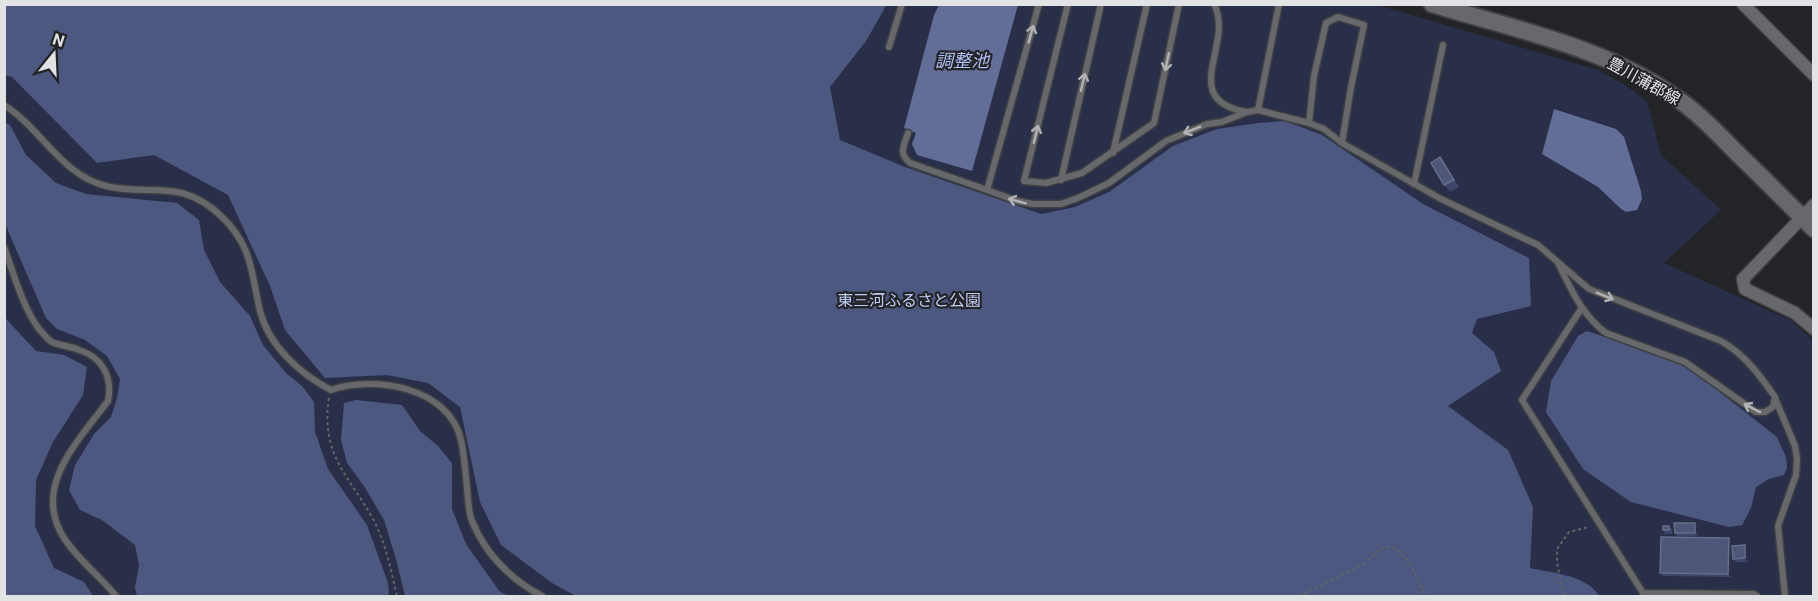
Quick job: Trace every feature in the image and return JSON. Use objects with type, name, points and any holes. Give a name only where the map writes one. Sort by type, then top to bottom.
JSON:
[{"type":"main road","name":"豊川蒲郡線","points":[[1432,4],[1583,50],[1654,84],[1683,102],[1810,217]]},
{"type":"street","points":[[1743,4],[1814,75]]},
{"type":"street","points":[[1810,217],[1743,279],[1745,289],[1795,313],[1814,329]]},
{"type":"lane","points":[[889,47],[902,4]]},
{"type":"lane","points":[[987,190],[1039,4]]},
{"type":"lane","points":[[1068,4],[1024,181],[1046,183],[1082,173],[1154,123],[1179,4]]},
{"type":"lane","points":[[1060,180],[1101,4]]},
{"type":"lane","points":[[1113,153],[1147,4]]},
{"type":"lane","points":[[1214,4],[1218,22],[1211,83],[1212,95],[1221,104],[1231,109],[1247,112]]},
{"type":"lane","points":[[1258,110],[1279,4]]},
{"type":"lane","points":[[1309,123],[1314,76],[1326,23],[1338,17],[1364,25],[1342,143]]},
{"type":"lane","points":[[1414,184],[1443,45]]},
{"type":"lane","points":[[4,105],[18,113],[60,158],[89,180],[106,186],[172,190],[191,196],[221,216],[242,243],[249,258],[260,313],[269,333],[282,353],[298,368],[331,390],[347,384],[403,388],[419,393],[447,412],[461,439],[471,519],[486,549],[508,574],[525,588],[542,597]]},
{"type":"lane","points":[[908,133],[903,152],[904,158],[910,163],[1017,201],[1033,204],[1061,204],[1109,183],[1166,141],[1207,124],[1222,122],[1247,112],[1258,110],[1324,129],[1342,143],[1441,199],[1538,245],[1589,289],[1706,334],[1729,346],[1753,366],[1775,397],[1795,446],[1797,459],[1796,475],[1778,526],[1785,597]]},
{"type":"lane","points":[[4,247],[30,316],[44,335],[52,342],[79,349],[95,357],[108,378],[110,390],[108,400],[59,469],[53,507],[64,538],[116,597]]},
{"type":"lane","points":[[1558,263],[1581,309],[1596,326],[1606,333],[1684,362],[1756,412],[1765,412],[1773,406],[1775,397]]},
{"type":"lane","points":[[1581,309],[1522,400],[1643,593],[1754,594],[1757,597]]},
{"type":"path","points":[[331,390],[327,413],[328,433],[333,451],[339,468],[374,522],[391,571],[397,597]]},
{"type":"path","points":[[1564,597],[1557,563],[1557,549],[1569,532],[1599,525]]},
{"type":"path","points":[[1298,597],[1365,563],[1382,548],[1389,547],[1397,549],[1410,562],[1425,597]]},
{"type":"green space","name":"東三河ふるさと公園","points":[[887,4],[866,41],[830,87],[840,140],[905,167],[1041,214],[1075,207],[1109,192],[1173,146],[1217,129],[1285,121],[1322,135],[1423,204],[1529,258],[1531,306],[1477,319],[1472,333],[1494,352],[1501,371],[1448,406],[1508,450],[1533,507],[1530,568],[1578,579],[1586,583],[1599,596],[576,596],[552,583],[501,545],[480,502],[460,407],[428,383],[387,375],[325,378],[285,330],[270,286],[228,195],[154,155],[97,163],[12,77],[5,75],[5,5]]},
{"type":"green space","name":"東三河ふるさと公園","points":[[1374,4],[1598,70],[1647,101],[1661,155],[1721,210],[1664,263],[1790,320],[1813,340],[1813,596],[5,596],[4,5]]},
{"type":"green space","points":[[4,122],[10,125],[26,155],[56,183],[86,194],[177,203],[199,220],[204,250],[220,282],[250,316],[263,345],[314,402],[315,432],[328,469],[367,525],[388,583],[389,596],[137,596],[135,587],[139,565],[135,545],[102,520],[80,510],[69,490],[75,465],[94,434],[111,417],[120,379],[107,356],[85,340],[57,329],[46,318],[5,224]]},
{"type":"green space","points":[[4,314],[36,351],[64,355],[87,367],[83,395],[53,442],[36,480],[35,526],[54,568],[84,582],[93,596],[5,596]]},
{"type":"green space","points":[[1587,331],[1684,364],[1777,437],[1786,457],[1787,468],[1784,475],[1769,479],[1756,487],[1751,508],[1742,525],[1729,527],[1631,502],[1583,469],[1546,412],[1551,381],[1578,336]]},
{"type":"green space","points":[[356,400],[402,405],[420,431],[438,446],[452,463],[452,509],[466,544],[500,592],[509,596],[405,596],[384,520],[347,463],[341,440],[344,403]]},
{"type":"water","name":"調整池","points":[[939,5],[1018,5],[972,171],[917,155],[912,144],[916,133],[904,128],[934,15]]},
{"type":"water","points":[[1554,109],[1616,129],[1624,137],[1641,191],[1642,199],[1637,210],[1626,212],[1598,187],[1542,154]]},
{"type":"building","points":[[1440,157],[1454,180],[1444,185],[1431,163]]},
{"type":"building","points":[[1674,523],[1695,523],[1695,533],[1675,533]]},
{"type":"building","points":[[1663,526],[1669,526],[1669,530],[1663,530]]},
{"type":"building","points":[[1661,537],[1729,538],[1728,574],[1660,573]]},
{"type":"building","points":[[1745,545],[1745,558],[1733,559],[1732,546]]}]
